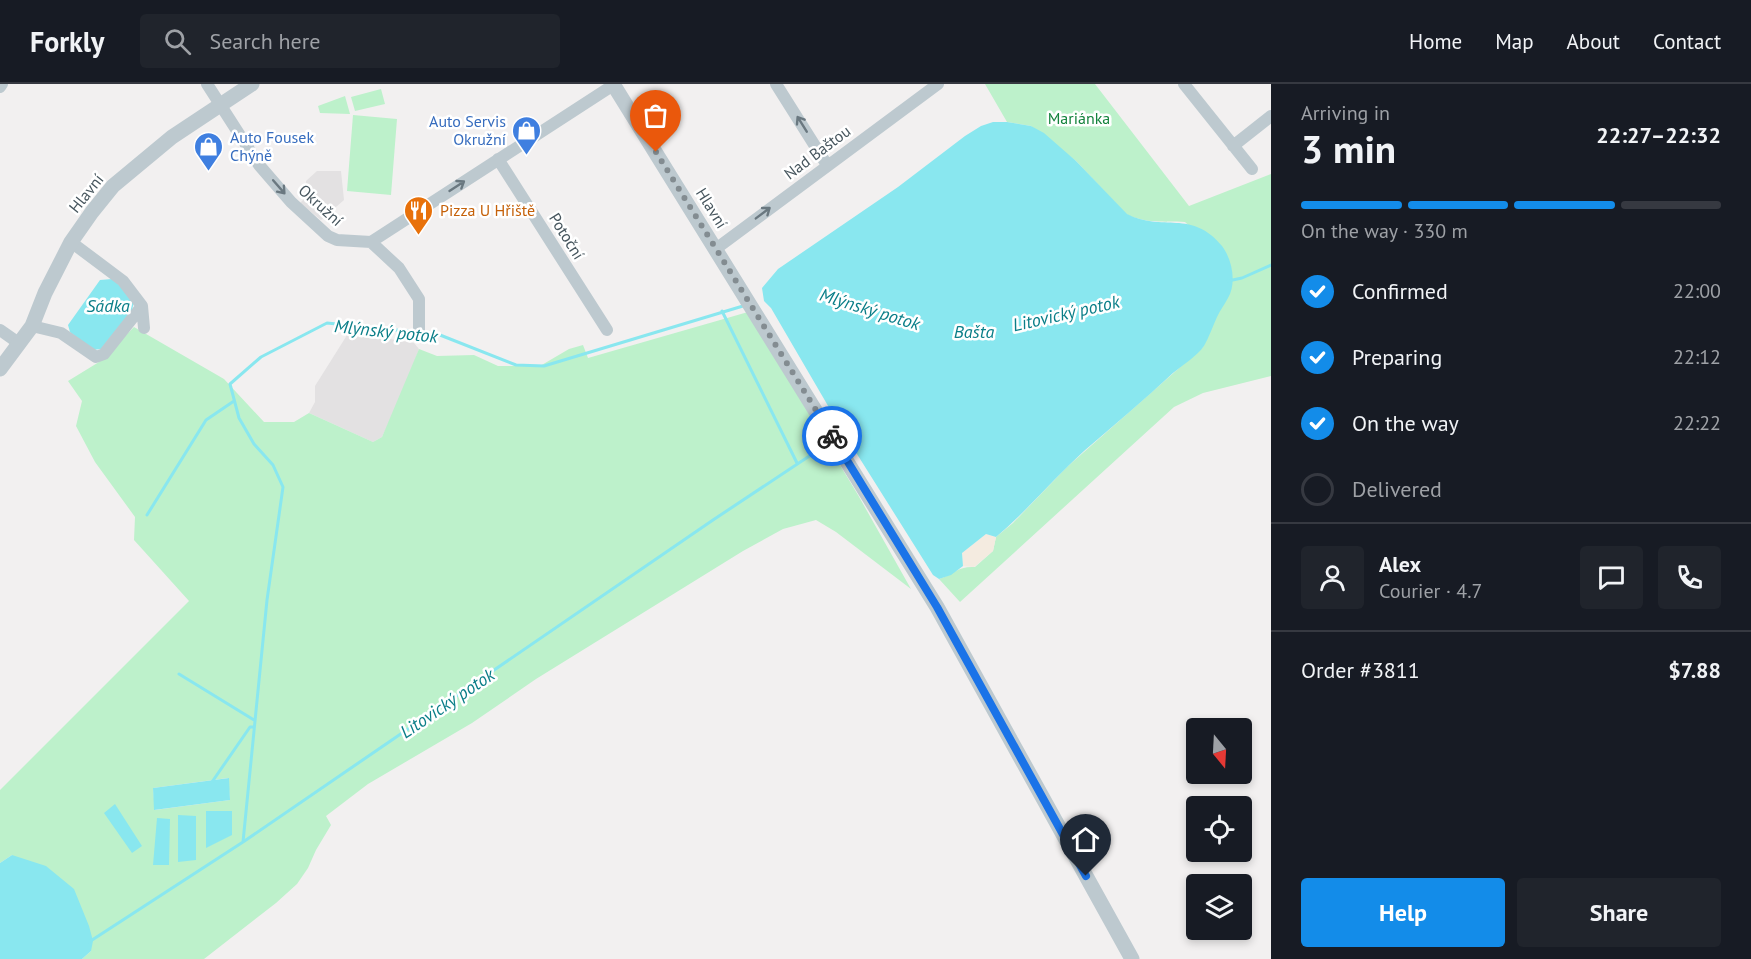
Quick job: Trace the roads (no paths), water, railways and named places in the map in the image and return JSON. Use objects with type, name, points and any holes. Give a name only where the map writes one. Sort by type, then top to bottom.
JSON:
[{"type":"street","name":"Okružní","points":[[207,84],[259,165],[291,202],[328,236],[337,240],[370,242]]},
{"type":"street","name":"Hlavní","points":[[0,369],[32,326],[59,262],[71,242],[113,186],[172,136],[252,84]]},
{"type":"street","name":"Hlavní","points":[[614,84],[937,607],[1132,959]]},
{"type":"street","points":[[419,336],[419,299],[399,268],[370,242],[614,84]]},
{"type":"street","points":[[776,84],[827,165]]},
{"type":"street","name":"Nad Baštou","points":[[717,248],[938,84]]},
{"type":"street","points":[[1184,84],[1252,169]]},
{"type":"street","points":[[1233,146],[1271,116]]},
{"type":"street","name":"Potoční","points":[[498,159],[607,330]]},
{"type":"street","points":[[71,242],[123,280],[142,306],[144,328]]},
{"type":"street","points":[[32,326],[61,333],[96,357],[104,354],[142,306]]},
{"type":"street","points":[[0,330],[20,344]]},
{"type":"water","name":"Bašta","points":[[993,122],[1031,126],[1044,133],[1076,161],[1127,214],[1152,221],[1188,224],[1211,235],[1222,246],[1233,278],[1231,292],[1218,314],[1206,343],[1198,353],[1084,451],[996,537],[986,534],[962,553],[963,566],[951,575],[939,579],[933,575],[845,435],[771,308],[764,301],[762,288],[778,269],[898,187],[965,136]]},
{"type":"water","name":"Sádka","points":[[112,279],[130,294],[134,302],[132,310],[101,349],[92,350],[70,332],[68,325],[100,280]]},
{"type":"water","points":[[229,778],[230,800],[154,810],[153,788]]},
{"type":"water","points":[[115,804],[142,846],[132,853],[104,813]]},
{"type":"water","points":[[206,811],[232,811],[232,835],[206,848]]},
{"type":"water","points":[[178,815],[196,816],[196,860],[178,862]]},
{"type":"water","points":[[157,818],[170,819],[169,865],[153,865]]},
{"type":"water","points":[[12,855],[46,866],[74,889],[93,941],[91,951],[82,959],[0,959],[0,863]]},
{"type":"waterway","name":"Litovický potok","points":[[1228,281],[1242,278],[1271,265]]},
{"type":"waterway","name":"Mlýnský potok","points":[[423,333],[440,335],[516,365],[544,366],[743,306]]},
{"type":"waterway","points":[[722,311],[797,463]]},
{"type":"waterway","name":"Mlýnský potok","points":[[243,842],[267,600],[283,487],[273,465],[254,444],[239,418],[230,384],[261,357],[327,323],[416,332]]},
{"type":"waterway","points":[[147,515],[206,420],[234,401]]},
{"type":"waterway","name":"Litovický potok","points":[[89,942],[243,842],[829,443]]},
{"type":"waterway","points":[[179,674],[254,720]]},
{"type":"waterway","points":[[212,782],[250,727],[253,727]]},
{"type":"place","name":"Auto Servis Okružní","points":[[527,156]]},
{"type":"place","name":"Auto Fousek Chýně","points":[[209,172]]},
{"type":"place","name":"Pizza U Hřiště","points":[[419,236]]},
{"type":"park label","name":"Mariánka","points":[[1079,118]]}]
